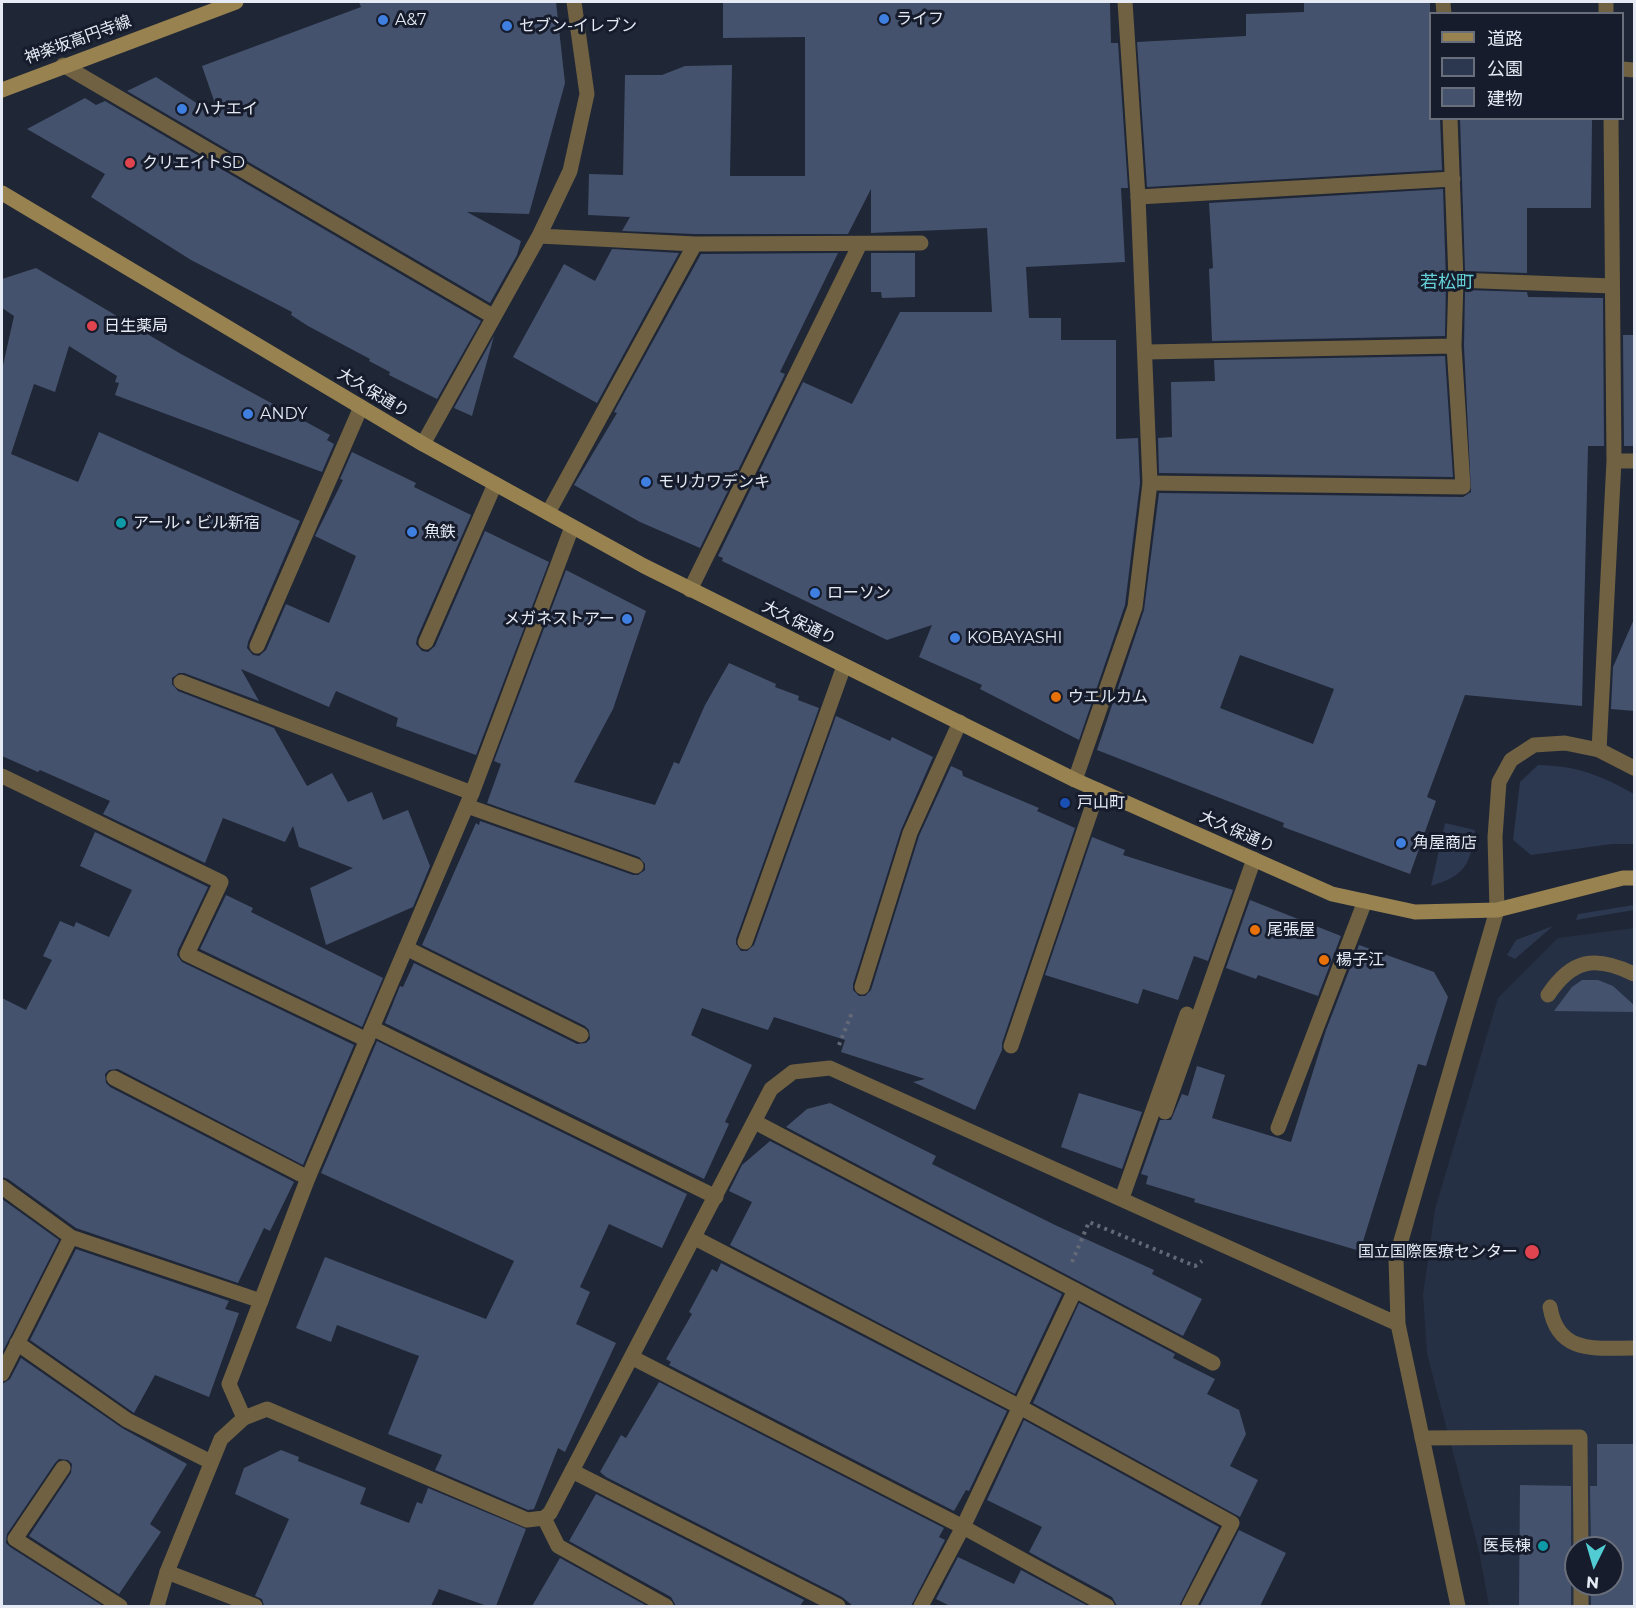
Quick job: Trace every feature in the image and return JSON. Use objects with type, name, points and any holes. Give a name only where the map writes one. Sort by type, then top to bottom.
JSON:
[{"type":"main road","name":"神楽坂高円寺線","points":[[2,90],[63,65],[236,2]]},
{"type":"main road","name":"大久保通り","points":[[2,193],[423,444],[690,590],[1075,780],[1332,894],[1415,912],[1497,910],[1623,878],[1635,878]]},
{"type":"street","points":[[423,444],[539,236],[570,171],[587,94],[574,2]]},
{"type":"street","points":[[1075,780],[1135,607],[1150,483],[1138,197],[1125,2]]},
{"type":"street","points":[[63,65],[494,316]]},
{"type":"street","points":[[1150,483],[1463,487],[1454,346],[1456,280],[1450,120]]},
{"type":"street","points":[[1599,750],[1614,461],[1611,120]]},
{"type":"street","points":[[1138,197],[1453,179]]},
{"type":"street","points":[[539,236],[694,244],[921,243]]},
{"type":"street","points":[[549,513],[694,244]]},
{"type":"street","points":[[690,590],[860,244]]},
{"type":"street","points":[[1456,280],[1612,286]]},
{"type":"street","points":[[1146,352],[1454,346]]},
{"type":"street","points":[[257,646],[362,407]]},
{"type":"street","points":[[1614,461],[1635,461]]},
{"type":"street","points":[[426,642],[495,484]]},
{"type":"street","points":[[244,1418],[230,1384],[308,1178],[469,799],[572,527]]},
{"type":"street","points":[[745,942],[844,666]]},
{"type":"street","points":[[181,682],[636,866]]},
{"type":"street","points":[[862,987],[910,833],[960,722]]},
{"type":"street","points":[[1458,1606],[1398,1324],[1396,1258],[1497,910],[1494,837],[1499,782],[1511,760],[1534,745],[1565,743],[1599,750],[1635,768]]},
{"type":"street","points":[[2,776],[221,882],[187,954],[369,1034],[716,1197]]},
{"type":"street","points":[[1011,1046],[1098,790]]},
{"type":"street","points":[[1165,1112],[1254,859]]},
{"type":"street","points":[[1278,1128],[1365,900]]},
{"type":"street","points":[[406,948],[581,1035]]},
{"type":"street","points":[[1548,995],[1560,977],[1574,967],[1594,962],[1617,965],[1635,974]]},
{"type":"street","points":[[1122,1198],[1187,1014]]},
{"type":"street","points":[[157,1606],[166,1572],[221,1439],[244,1418],[267,1409],[527,1520],[544,1518],[550,1513],[633,1358],[771,1089],[793,1071],[830,1068],[1398,1324]]},
{"type":"street","points":[[114,1078],[308,1178]]},
{"type":"street","points":[[755,1122],[1213,1363]]},
{"type":"street","points":[[2,1187],[71,1238],[261,1301]]},
{"type":"street","points":[[2,1374],[71,1238]]},
{"type":"street","points":[[695,1238],[1020,1407],[1232,1523],[1190,1606]]},
{"type":"street","points":[[921,1606],[963,1527],[1020,1407],[1068,1287]]},
{"type":"street","points":[[1550,1307],[1552,1321],[1562,1335],[1577,1346],[1635,1348]]},
{"type":"street","points":[[17,1343],[127,1420],[211,1462]]},
{"type":"street","points":[[633,1358],[963,1527],[1107,1606]]},
{"type":"street","points":[[1422,1438],[1580,1437],[1581,1536]]},
{"type":"street","points":[[63,1468],[15,1539],[120,1606]]},
{"type":"street","points":[[572,1471],[838,1606]]},
{"type":"street","points":[[544,1518],[558,1545],[666,1606]]},
{"type":"street","points":[[166,1572],[255,1606]]},
{"type":"path","points":[[830,1068],[862,987]]},
{"type":"path","points":[[1068,1287],[1089,1222],[1195,1266],[1224,1245]]},
{"type":"shaded area","name":"国立国際医療センター","points":[[1634,928],[1634,1606],[1489,1606],[1479,1551],[1427,1354],[1423,1295],[1435,1209],[1498,998],[1558,938]]},
{"type":"green space","points":[[1538,765],[1565,767],[1588,773],[1634,794],[1634,844],[1612,844],[1531,855],[1513,840],[1520,782]]},
{"type":"green space","points":[[1445,823],[1475,830],[1471,852],[1459,873],[1431,886]]},
{"type":"green space","points":[[1634,905],[1634,910],[1576,920],[1578,914]]},
{"type":"green space","points":[[1553,926],[1515,959],[1507,955],[1516,940]]},
{"type":"building","points":[[359,2],[556,2],[565,83],[529,214],[467,212],[521,241],[517,255],[490,303],[127,91],[156,77],[220,118],[202,66],[361,7]]},
{"type":"building","points":[[723,2],[1110,2],[1111,43],[1118,43],[1128,188],[1121,188],[1125,262],[1026,267],[1029,318],[1061,318],[1061,340],[1116,340],[1116,439],[1138,438],[1140,483],[1125,605],[1079,740],[980,689],[982,685],[919,657],[932,625],[887,640],[722,561],[723,558],[718,556],[803,382],[852,404],[900,312],[992,312],[987,228],[871,233],[871,189],[848,234],[695,234],[622,231],[630,217],[588,215],[589,174],[623,175],[625,75],[662,75],[685,66],[732,65],[730,176],[805,176],[805,37],[723,38]]},
{"type":"building","points":[[1304,2],[1430,2],[1429,120],[1440,120],[1442,170],[1147,187],[1137,42],[1246,36],[1246,14],[1304,12]]},
{"type":"building","points":[[85,98],[96,105],[105,101],[481,321],[437,399],[389,375],[390,372],[369,361],[370,359],[308,326],[291,315],[292,312],[191,260],[91,197],[105,174],[27,129]]},
{"type":"building","points":[[1460,120],[1592,120],[1591,208],[1527,208],[1527,273],[1465,271]]},
{"type":"building","points":[[1443,189],[1445,336],[1212,341],[1209,269],[1213,268],[1209,203]]},
{"type":"building","points":[[612,249],[679,253],[597,403],[513,357],[564,264],[595,281]]},
{"type":"building","points":[[838,253],[780,372],[785,374],[700,548],[640,522],[574,485],[617,413],[614,412],[701,254]]},
{"type":"building","points":[[871,253],[915,253],[915,297],[882,298],[881,292],[871,292]]},
{"type":"building","points":[[36,268],[181,354],[330,435],[327,440],[334,444],[322,472],[115,395],[119,383],[115,382],[117,376],[69,346],[55,392],[34,384],[11,454],[78,482],[99,432],[300,521],[248,642],[247,648],[253,655],[259,656],[266,650],[286,604],[329,623],[356,556],[315,536],[343,480],[340,479],[352,452],[416,483],[414,487],[471,515],[417,638],[416,644],[422,651],[428,652],[435,646],[485,531],[549,562],[476,755],[396,726],[398,718],[336,691],[329,707],[241,669],[259,701],[184,673],[179,673],[172,678],[172,684],[178,691],[274,728],[307,786],[332,773],[348,802],[372,792],[383,820],[408,810],[430,866],[413,907],[326,945],[310,888],[353,868],[299,847],[293,826],[285,842],[223,818],[205,863],[103,814],[110,801],[2,756],[2,370],[14,316],[2,308],[2,279]]},
{"type":"building","points":[[1465,290],[1527,292],[1528,297],[1603,298],[1604,446],[1588,446],[1582,706],[1465,695],[1427,797],[1436,801],[1410,874],[1283,827],[1284,823],[1097,750],[1144,610],[1159,493],[1463,497],[1471,492],[1464,346]],"holes":[[[1240,655],[1334,689],[1313,744],[1220,708]]]},
{"type":"building","points":[[1623,335],[1635,335],[1635,446],[1624,446]]},
{"type":"building","points":[[494,336],[472,416],[454,408]]},
{"type":"building","points":[[1445,356],[1453,477],[1159,473],[1158,438],[1172,437],[1171,382],[1215,381],[1214,360]]},
{"type":"building","points":[[566,570],[646,611],[613,709],[574,782],[655,805],[674,762],[679,764],[705,705],[729,663],[776,684],[775,687],[799,696],[798,700],[819,708],[736,939],[736,944],[741,951],[747,951],[754,945],[836,716],[890,741],[892,737],[933,757],[901,830],[853,984],[853,990],[859,996],[865,996],[871,990],[919,836],[951,766],[962,771],[963,776],[1039,808],[1037,811],[1075,828],[1002,1043],[1002,1050],[975,1110],[913,1082],[925,1079],[841,1052],[845,1040],[774,1017],[768,1030],[702,1008],[691,1035],[752,1065],[725,1122],[729,1124],[704,1179],[385,1023],[400,986],[403,987],[414,963],[577,1044],[586,1043],[590,1039],[589,1030],[585,1026],[422,945],[476,823],[479,825],[480,821],[633,875],[638,875],[645,870],[645,864],[639,857],[487,803],[501,764],[494,761]]},
{"type":"building","points":[[1635,617],[1635,711],[1611,709],[1613,667]]},
{"type":"building","points":[[95,832],[208,887],[178,950],[177,955],[182,962],[354,1045],[303,1165],[118,1069],[109,1070],[105,1074],[106,1083],[110,1087],[294,1182],[270,1231],[264,1228],[238,1283],[76,1228],[2,1177],[2,998],[26,1010],[52,960],[43,956],[60,921],[74,927],[76,922],[109,937],[132,890],[80,866]]},
{"type":"building","points":[[1092,837],[1125,850],[1123,855],[1233,890],[1208,961],[1194,956],[1178,1000],[1143,989],[1138,1004],[1045,975]]},
{"type":"building","points":[[226,895],[253,908],[251,912],[383,978],[362,1027],[200,949]]},
{"type":"building","points":[[1250,900],[1341,936],[1318,996],[1258,975],[1256,979],[1226,968]]},
{"type":"building","points":[[1359,945],[1434,972],[1448,997],[1426,1066],[1418,1064],[1360,1251],[1194,1202],[1195,1199],[1146,1184],[1148,1176],[1141,1174],[1160,1120],[1171,1120],[1182,1094],[1188,1096],[1197,1066],[1225,1075],[1212,1118],[1291,1142],[1326,1030]]},
{"type":"building","points":[[1582,980],[1598,980],[1613,986],[1635,1006],[1635,1012],[1554,1011],[1572,987]]},
{"type":"building","points":[[377,1041],[687,1194],[662,1248],[609,1224],[580,1287],[590,1292],[576,1324],[616,1343],[565,1452],[558,1448],[534,1509],[528,1510],[435,1470],[442,1455],[388,1434],[419,1356],[337,1325],[331,1342],[296,1328],[325,1257],[486,1319],[514,1261],[321,1173]]},
{"type":"building","points":[[1079,1093],[1142,1112],[1122,1169],[1061,1147]]},
{"type":"building","points":[[830,1103],[936,1156],[932,1164],[1055,1225],[1154,1270],[1152,1274],[1202,1299],[1183,1336],[786,1127],[807,1109]]},
{"type":"building","points":[[770,1141],[1062,1294],[1015,1394],[730,1245],[752,1202],[729,1191],[742,1165]]},
{"type":"building","points":[[2,1199],[59,1240],[2,1353]]},
{"type":"building","points":[[76,1249],[229,1301],[225,1309],[239,1313],[209,1397],[155,1375],[134,1413],[30,1340]]},
{"type":"building","points":[[721,1263],[1007,1411],[969,1491],[966,1490],[954,1511],[669,1365],[671,1362],[666,1359],[692,1314],[689,1312],[712,1269],[717,1272]]},
{"type":"building","points":[[1079,1303],[1175,1354],[1173,1358],[1215,1379],[1207,1394],[1239,1410],[1246,1434],[1230,1466],[1258,1480],[1240,1517],[1033,1403]]},
{"type":"building","points":[[21,1358],[122,1428],[187,1464],[150,1524],[161,1532],[119,1594],[29,1536],[71,1473],[72,1464],[68,1460],[59,1459],[55,1463],[7,1534],[6,1543],[10,1547],[103,1606],[2,1606],[2,1384],[10,1379]]},
{"type":"building","points":[[659,1382],[944,1528],[939,1537],[945,1540],[911,1606],[853,1606],[842,1597],[600,1472],[621,1435],[626,1438]]},
{"type":"building","points":[[1024,1420],[1219,1527],[1179,1606],[1117,1606],[1112,1597],[1029,1552],[1042,1527],[987,1500]]},
{"type":"building","points":[[1597,1444],[1635,1444],[1635,1606],[1591,1606],[1591,1596],[1624,1596],[1624,1536],[1591,1536],[1590,1486],[1597,1486]]},
{"type":"building","points":[[281,1450],[299,1457],[298,1461],[366,1488],[360,1504],[409,1523],[417,1502],[422,1504],[428,1488],[526,1529],[496,1606],[487,1606],[439,1589],[431,1606],[264,1606],[262,1599],[255,1596],[289,1519],[235,1494],[244,1468]]},
{"type":"building","name":"医長棟","points":[[1520,1485],[1571,1486],[1571,1536],[1564,1536],[1564,1596],[1571,1596],[1571,1606],[1519,1606]]},
{"type":"building","points":[[596,1494],[804,1600],[800,1606],[676,1606],[671,1597],[569,1541]]},
{"type":"building","points":[[1239,1530],[1286,1553],[1260,1606],[1200,1606]]},
{"type":"building","points":[[958,1557],[1014,1584],[1021,1570],[1088,1606],[950,1606],[936,1599]]},
{"type":"building","points":[[560,1558],[647,1606],[532,1606]]},
{"type":"place","name":"ライフ","points":[[884,19]]},
{"type":"place","name":"A&7","points":[[383,20]]},
{"type":"place","name":"セブン-イレブン","points":[[507,26]]},
{"type":"place","name":"ハナエイ","points":[[182,109]]},
{"type":"place","name":"クリエイトSD","points":[[130,163]]},
{"type":"place","name":"日生薬局","points":[[92,326]]},
{"type":"place","name":"ANDY","points":[[248,414]]},
{"type":"place","name":"モリカワデンキ","points":[[646,482]]},
{"type":"place","name":"アール・ビル新宿","points":[[121,523]]},
{"type":"place","name":"魚鉄","points":[[412,532]]},
{"type":"place","name":"ローソン","points":[[815,593]]},
{"type":"place","name":"メガネストアー","points":[[627,619]]},
{"type":"place","name":"KOBAYASHI","points":[[955,638]]},
{"type":"place","name":"ウエルカム","points":[[1056,697]]},
{"type":"place","name":"戸山町","points":[[1065,803]]},
{"type":"place","name":"角屋商店","points":[[1401,843]]},
{"type":"place","name":"尾張屋","points":[[1255,930]]},
{"type":"place","name":"楊子江","points":[[1324,960]]},
{"type":"place","name":"国立国際医療センター","points":[[1532,1252]]},
{"type":"place","name":"医長棟","points":[[1543,1546]]},
{"type":"district","name":"若松町","points":[[1447,283]]}]
